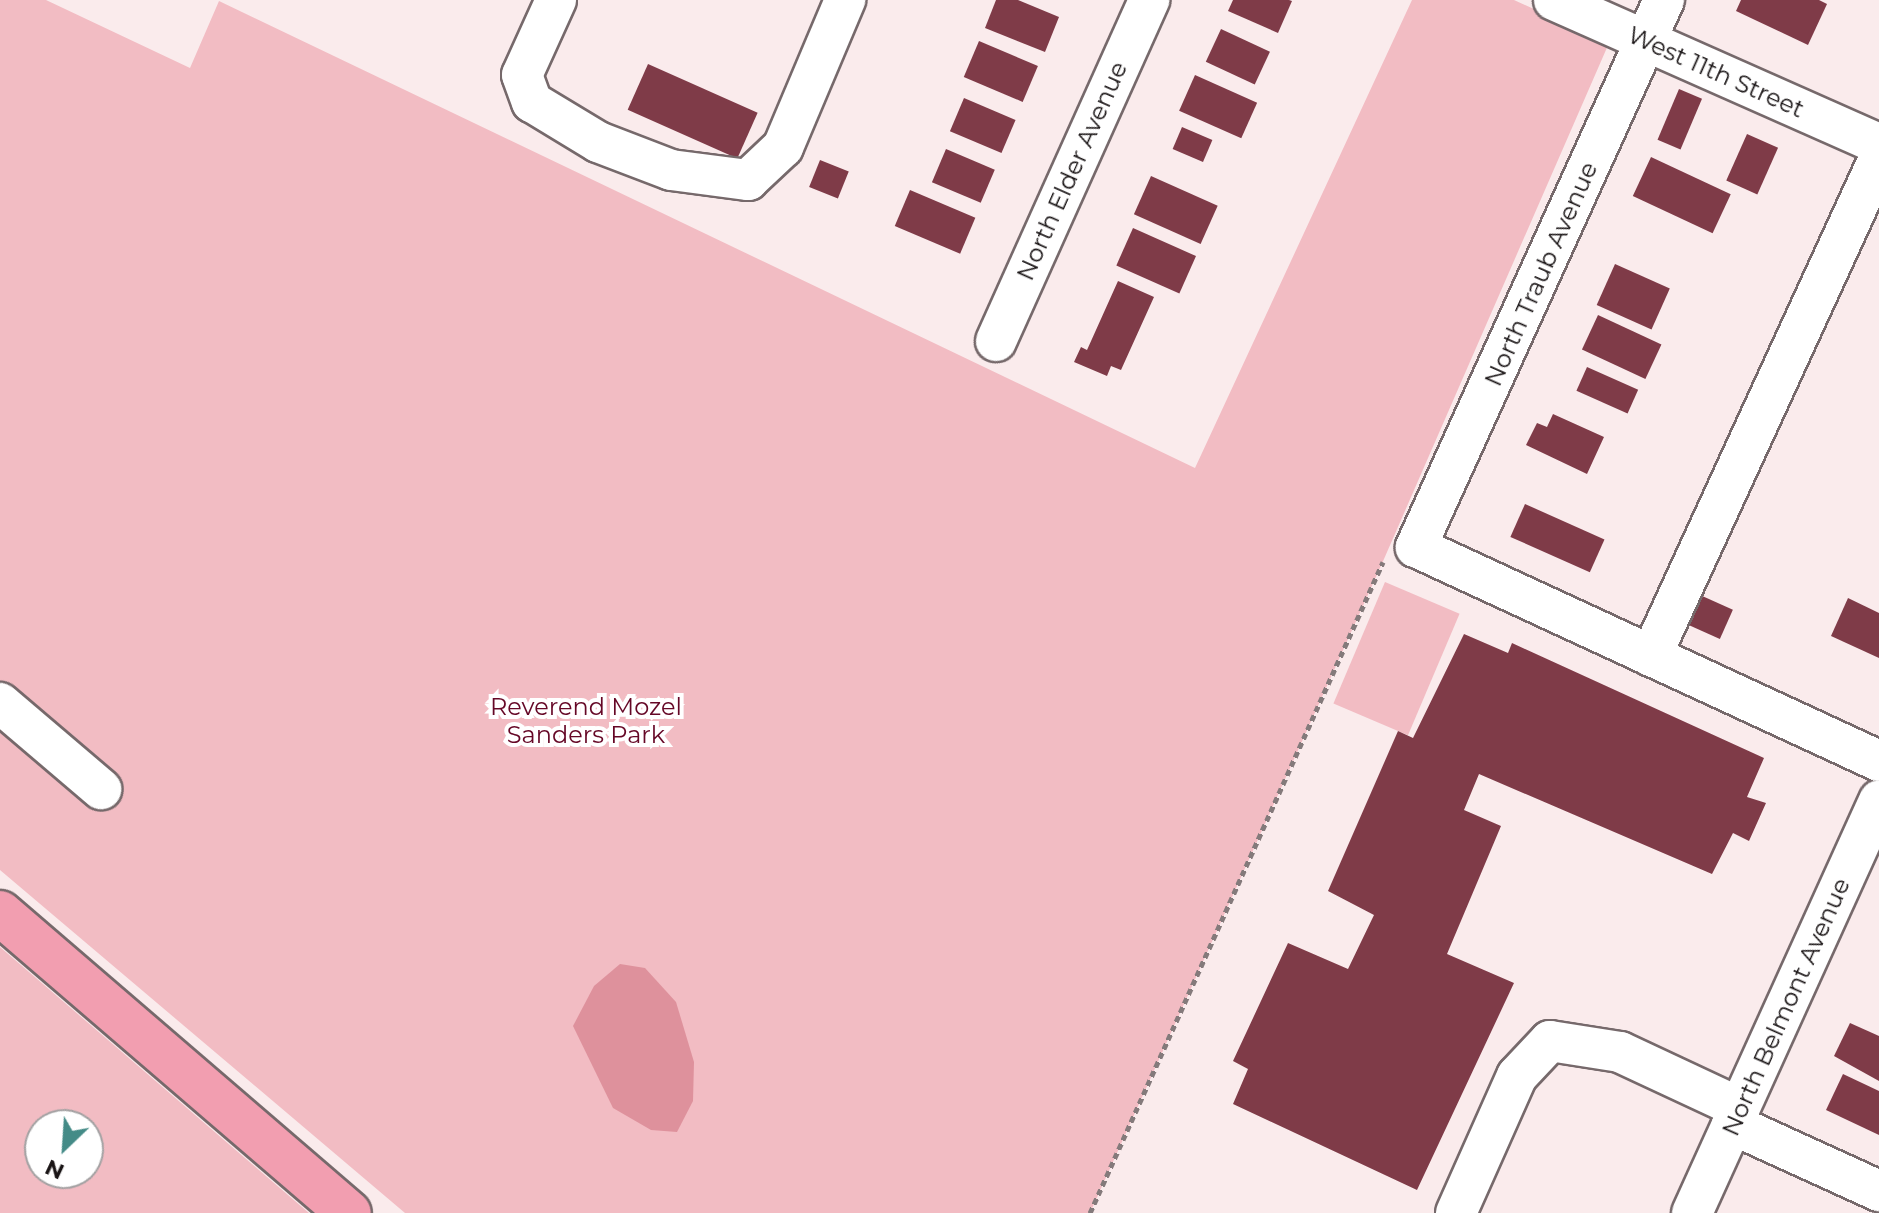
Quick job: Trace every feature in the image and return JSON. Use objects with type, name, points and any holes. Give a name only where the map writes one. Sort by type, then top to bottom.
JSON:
[{"type":"main road","points":[[0,913],[349,1213]]},
{"type":"street","points":[[556,0],[522,75],[532,102],[598,142],[671,170],[748,180],[783,147],[845,0]]},
{"type":"street","name":"North Elder Avenue","points":[[996,341],[1149,0]]},
{"type":"street","name":"West 11th Street","points":[[1554,0],[1879,144]]},
{"type":"street","name":"North Traub Avenue","points":[[1416,547],[1664,0]]},
{"type":"street","points":[[1651,656],[1879,159]]},
{"type":"street","points":[[1416,547],[1879,761]]},
{"type":"street","points":[[0,703],[101,789]]},
{"type":"street","name":"North Belmont Avenue","points":[[1692,1213],[1879,800]]},
{"type":"street","points":[[1456,1213],[1517,1076],[1550,1041],[1620,1052],[1879,1191]]},
{"type":"path","points":[[1090,1213],[1384,559],[1416,547]]},
{"type":"green space","name":"Reverend Mozel Sanders Park","points":[[0,0],[46,0],[190,68],[219,1],[1195,468],[1412,0],[1514,0],[1609,43],[1384,559],[1090,1213],[405,1213],[0,870]]},
{"type":"green space","points":[[1385,582],[1460,614],[1408,735],[1333,704]]},
{"type":"green space","points":[[0,947],[309,1213],[0,1213]]},
{"type":"shaded area","points":[[620,964],[645,968],[676,1002],[694,1062],[693,1101],[677,1132],[651,1130],[613,1108],[573,1026],[594,986]]},
{"type":"building","points":[[996,0],[1018,0],[1059,17],[1045,52],[985,28]]},
{"type":"building","points":[[1233,0],[1292,1],[1278,33],[1228,11]]},
{"type":"building","points":[[1741,0],[1819,0],[1827,4],[1808,45],[1736,11]]},
{"type":"building","points":[[1221,29],[1270,52],[1255,84],[1206,62]]},
{"type":"building","points":[[979,41],[1038,66],[1023,102],[964,77]]},
{"type":"building","points":[[648,64],[758,113],[737,158],[628,110]]},
{"type":"building","points":[[1195,75],[1257,103],[1241,138],[1179,111]]},
{"type":"building","points":[[1679,89],[1702,99],[1681,149],[1658,140]]},
{"type":"building","points":[[964,98],[1016,120],[1001,153],[950,131]]},
{"type":"building","points":[[1182,127],[1212,140],[1203,162],[1173,149]]},
{"type":"building","points":[[1747,134],[1778,148],[1757,194],[1726,181]]},
{"type":"building","points":[[946,149],[995,170],[981,203],[932,182]]},
{"type":"building","points":[[1651,157],[1731,194],[1713,233],[1633,196]]},
{"type":"building","points":[[820,160],[849,172],[838,199],[809,187]]},
{"type":"building","points":[[1151,176],[1218,206],[1201,244],[1134,214]]},
{"type":"building","points":[[910,190],[975,218],[960,254],[895,226]]},
{"type":"building","points":[[1133,228],[1196,256],[1179,294],[1116,265]]},
{"type":"building","points":[[1615,264],[1670,288],[1652,330],[1597,305]]},
{"type":"building","points":[[1118,281],[1154,297],[1121,370],[1111,366],[1107,376],[1074,362],[1081,347],[1087,350]]},
{"type":"building","points":[[1598,315],[1661,345],[1645,379],[1582,349]]},
{"type":"building","points":[[1587,367],[1638,390],[1628,414],[1576,391]]},
{"type":"building","points":[[1553,414],[1604,437],[1587,474],[1526,445],[1537,423],[1547,427]]},
{"type":"building","points":[[1525,504],[1604,539],[1590,572],[1510,537]]},
{"type":"building","points":[[1700,595],[1733,610],[1720,639],[1687,624]]},
{"type":"building","points":[[1848,598],[1879,613],[1879,658],[1831,636]]},
{"type":"building","points":[[1464,634],[1508,653],[1512,643],[1764,758],[1747,797],[1766,803],[1749,841],[1733,833],[1712,874],[1479,774],[1464,810],[1501,826],[1447,954],[1514,983],[1417,1190],[1233,1104],[1248,1069],[1233,1061],[1288,943],[1348,969],[1374,915],[1328,891],[1398,731],[1413,738]]},
{"type":"building","points":[[1850,1023],[1879,1036],[1879,1081],[1834,1056]]},
{"type":"building","points":[[1843,1074],[1879,1091],[1879,1135],[1826,1110]]}]
